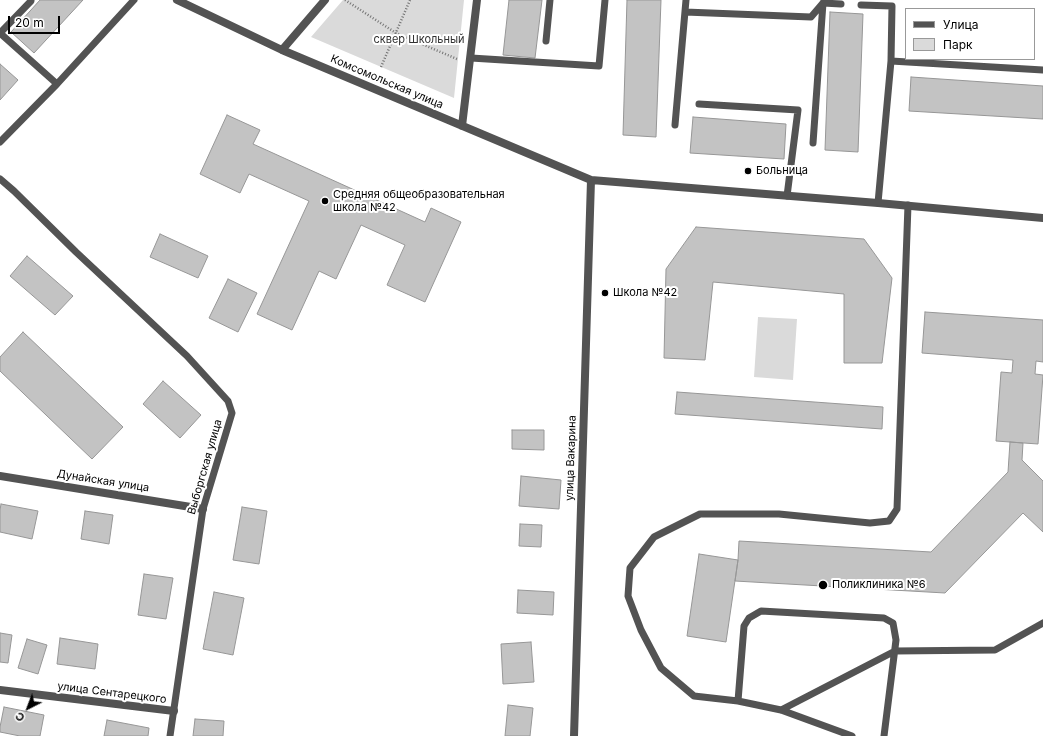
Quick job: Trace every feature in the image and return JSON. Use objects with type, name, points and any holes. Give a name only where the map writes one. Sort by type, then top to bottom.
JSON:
[{"type":"street","name":"Комсомольская улица","points":[[177,0],[282,50],[591,180],[1043,218]]},
{"type":"street","points":[[282,50],[325,0]]},
{"type":"street","points":[[462,126],[477,0]]},
{"type":"street","name":"улица Вакарина","points":[[574,736],[591,180]]},
{"type":"street","name":"Дунайская улица","points":[[0,476],[203,508]]},
{"type":"street","name":"улица Сентарецкого","points":[[0,690],[174,712]]},
{"type":"lane","points":[[31,0],[32,1],[0,33],[57,84]]},
{"type":"lane","points":[[0,142],[57,84],[134,0]]},
{"type":"lane","points":[[546,41],[550,0]]},
{"type":"lane","points":[[470,58],[599,66],[605,0]]},
{"type":"lane","points":[[675,125],[686,0]]},
{"type":"lane","points":[[685,12],[811,17],[823,4],[842,4]]},
{"type":"lane","points":[[813,143],[823,4]]},
{"type":"lane","points":[[861,5],[892,6],[891,60],[878,203]]},
{"type":"lane","points":[[891,60],[1043,70]]},
{"type":"lane","points":[[699,104],[798,110],[787,196]]},
{"type":"lane","name":"Выборгская улица","points":[[0,179],[187,356],[228,401],[232,413],[203,508],[170,736]]},
{"type":"lane","points":[[852,736],[781,710],[738,701],[694,696],[661,668],[641,630],[628,596],[630,568],[654,537],[700,514],[779,514],[870,523],[889,521],[898,510],[908,206]]},
{"type":"lane","points":[[738,701],[744,626],[749,618],[761,611],[884,618],[893,623],[896,640],[884,736]]},
{"type":"lane","points":[[781,710],[895,651],[995,650],[1043,623]]},
{"type":"path","points":[[345,0],[396,32],[458,59]]},
{"type":"path","points":[[381,67],[410,0]]},
{"type":"green space","name":"сквер Школьный","points":[[343,0],[464,0],[454,98],[311,37]]},
{"type":"green space","points":[[758,317],[797,319],[793,380],[754,377]]},
{"type":"building","points":[[40,0],[83,0],[34,53],[11,32]]},
{"type":"building","points":[[509,0],[542,0],[535,58],[503,55]]},
{"type":"building","points":[[627,0],[661,0],[656,137],[623,135]]},
{"type":"building","points":[[830,12],[863,14],[858,152],[825,150]]},
{"type":"building","points":[[0,64],[18,80],[0,100]]},
{"type":"building","points":[[911,77],[1043,86],[1043,119],[909,111]]},
{"type":"building","points":[[227,115],[260,130],[253,144],[425,222],[431,208],[461,222],[425,302],[387,285],[405,245],[361,225],[336,279],[319,271],[292,330],[257,314],[309,201],[249,174],[240,193],[200,174]]},
{"type":"building","points":[[693,117],[786,124],[784,159],[690,153]]},
{"type":"building","points":[[696,227],[864,239],[892,278],[882,363],[844,363],[844,294],[713,282],[705,360],[664,358],[666,269]]},
{"type":"building","points":[[160,234],[208,256],[198,278],[150,257]]},
{"type":"building","points":[[27,256],[73,296],[55,315],[10,276]]},
{"type":"building","points":[[228,279],[257,293],[238,332],[209,318]]},
{"type":"building","points":[[925,312],[1043,320],[1043,362],[1036,361],[1035,374],[1043,375],[1038,444],[996,441],[1001,372],[1012,373],[1013,360],[922,353]]},
{"type":"building","points":[[23,332],[123,427],[92,459],[0,371],[0,357]]},
{"type":"building","points":[[163,381],[201,415],[180,438],[143,404]]},
{"type":"building","points":[[677,392],[883,407],[882,429],[675,414]]},
{"type":"building","points":[[512,430],[544,430],[544,450],[512,449]]},
{"type":"building","points":[[1010,442],[1023,443],[1022,460],[1043,481],[1043,532],[1023,513],[945,593],[735,581],[739,541],[931,552],[1008,472]]},
{"type":"building","points":[[521,476],[561,480],[559,509],[519,506]]},
{"type":"building","points":[[1,504],[38,511],[32,539],[0,532]]},
{"type":"building","points":[[242,507],[267,511],[259,564],[233,560]]},
{"type":"building","points":[[85,511],[113,515],[109,544],[81,539]]},
{"type":"building","points":[[520,524],[542,525],[541,547],[519,546]]},
{"type":"building","points":[[699,554],[738,560],[726,642],[687,636]]},
{"type":"building","points":[[144,574],[173,578],[166,619],[138,615]]},
{"type":"building","points":[[518,590],[554,592],[553,615],[517,613]]},
{"type":"building","points":[[214,592],[244,598],[233,655],[203,649]]},
{"type":"building","points":[[0,633],[12,635],[8,663],[0,662]]},
{"type":"building","points":[[60,638],[98,644],[95,669],[57,664]]},
{"type":"building","points":[[27,639],[47,645],[38,674],[18,668]]},
{"type":"building","points":[[531,642],[534,682],[503,684],[501,644]]},
{"type":"building","points":[[508,705],[533,708],[530,736],[505,736]]},
{"type":"building","points":[[4,707],[44,715],[40,736],[20,736],[0,732]]},
{"type":"building","points":[[195,719],[224,721],[223,736],[193,736]]},
{"type":"building","points":[[107,720],[149,728],[148,736],[104,736]]},
{"type":"place","name":"Больница","points":[[748,171]]},
{"type":"place","name":"Средняя общеобразовательная школа №42","points":[[325,201]]},
{"type":"place","name":"Школа №42","points":[[605,293]]},
{"type":"place","name":"Поликлиника №6","points":[[823,585]]}]
